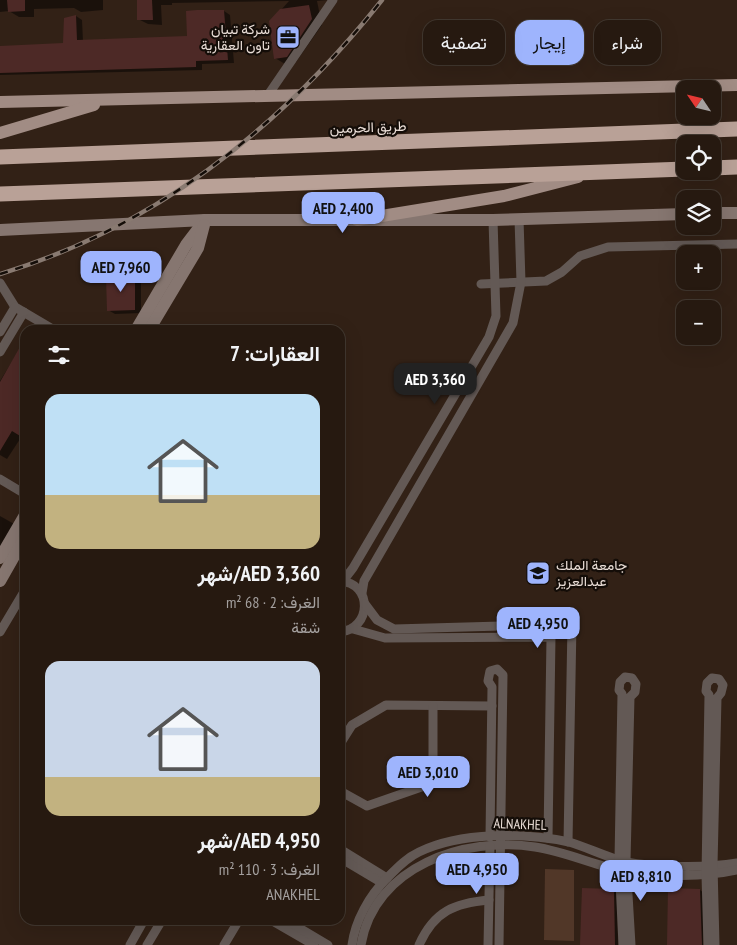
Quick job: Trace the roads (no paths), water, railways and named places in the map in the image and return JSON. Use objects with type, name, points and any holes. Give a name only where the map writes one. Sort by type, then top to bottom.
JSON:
[{"type":"highway","name":"طريق الحرمين","points":[[0,157],[737,129]]},
{"type":"highway","points":[[721,168],[737,167]]},
{"type":"highway","points":[[0,194],[676,169]]},
{"type":"main road","points":[[0,102],[737,85]]},
{"type":"main road","points":[[0,133],[86,106],[126,99]]},
{"type":"main road","points":[[357,220],[504,196],[596,172]]},
{"type":"main road","points":[[721,213],[737,213]]},
{"type":"main road","points":[[0,230],[205,220],[493,220],[676,214]]},
{"type":"main road","points":[[139,325],[186,245],[205,220]]},
{"type":"main road","points":[[152,325],[198,248],[205,220]]},
{"type":"main road","points":[[0,558],[20,524]]},
{"type":"main road","points":[[0,580],[20,546]]},
{"type":"street","points":[[268,95],[333,0]]},
{"type":"street","points":[[345,631],[353,628],[364,616],[365,604],[362,593],[364,580],[513,323],[521,282],[519,219]]},
{"type":"street","points":[[345,577],[353,568],[489,337],[496,316],[493,220]]},
{"type":"street","points":[[481,284],[546,281],[562,272],[580,256],[608,247],[737,244]]},
{"type":"street","points":[[0,283],[14,307],[46,325]]},
{"type":"street","points":[[0,332],[14,307]]},
{"type":"street","points":[[0,352],[24,312]]},
{"type":"street","points":[[0,480],[20,491]]},
{"type":"street","points":[[345,582],[354,585],[362,593]]},
{"type":"street","points":[[0,632],[20,598]]},
{"type":"street","points":[[365,604],[377,620],[394,629],[572,624],[568,842]]},
{"type":"street","points":[[353,628],[386,638],[551,637],[548,838]]},
{"type":"street","points":[[488,945],[492,687],[488,681],[490,671],[497,669],[503,676],[499,945]]},
{"type":"street","points":[[622,861],[630,697],[635,692],[636,684],[632,678],[626,677],[620,682],[619,690],[622,694],[622,861],[631,945]]},
{"type":"street","points":[[708,945],[710,870],[716,698],[721,693],[723,685],[719,679],[712,678],[707,683],[706,691],[709,695],[710,870],[715,945]]},
{"type":"street","points":[[345,736],[352,725],[386,705],[492,706]]},
{"type":"street","points":[[345,794],[367,806],[433,783],[433,706]]},
{"type":"street","name":"ALNAKHEL","points":[[352,945],[359,919],[384,881],[399,866],[418,852],[442,844],[548,838],[568,842],[622,861],[710,870],[737,862]]},
{"type":"street","points":[[361,945],[367,926],[378,904],[393,885],[408,871],[442,855],[490,841]]},
{"type":"street","points":[[500,841],[562,852],[624,871],[737,870]]},
{"type":"street","points":[[345,853],[384,881]]},
{"type":"street","points":[[345,861],[384,881]]},
{"type":"street","points":[[623,945],[624,871]]},
{"type":"street","points":[[420,945],[433,922],[449,909],[463,902],[489,900]]},
{"type":"street","points":[[130,945],[141,925]]},
{"type":"street","points":[[147,945],[159,925]]},
{"type":"street","points":[[224,945],[236,925]]},
{"type":"street","points":[[280,925],[314,945]]},
{"type":"street","points":[[294,925],[328,945]]},
{"type":"railway","points":[[0,274],[57,254],[111,229],[163,200],[212,167],[258,130],[302,89],[343,46],[382,0]]},
{"type":"place","name":"شركة تبيان تاون العقارية","points":[[288,37]]},
{"type":"place","name":"جامعة الملك عبدالعزيز","points":[[538,573]]}]
